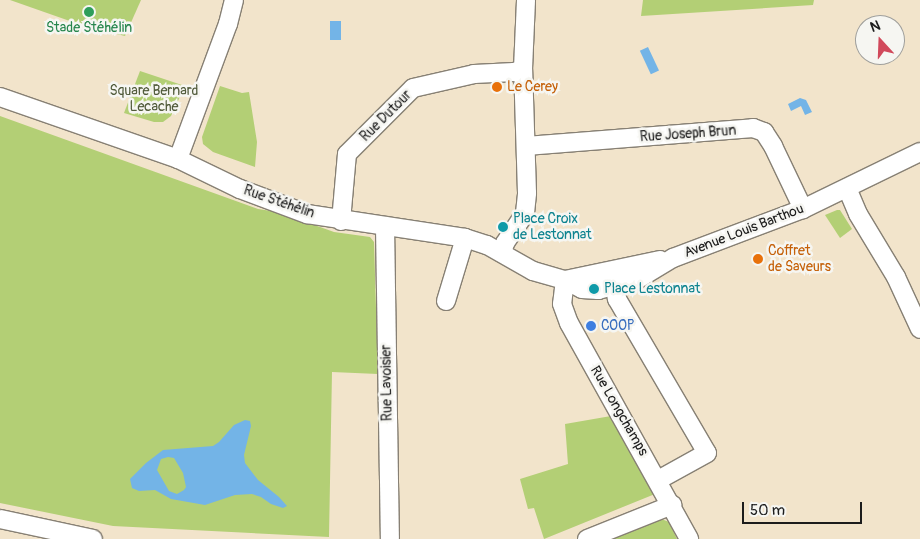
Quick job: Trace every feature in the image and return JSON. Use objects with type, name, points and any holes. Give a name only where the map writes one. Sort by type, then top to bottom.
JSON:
[{"type":"street","points":[[178,159],[228,24],[234,0]]},
{"type":"street","points":[[502,253],[505,243],[525,213],[528,182],[523,69],[526,0]]},
{"type":"street","name":"Rue Dutour","points":[[341,221],[347,154],[413,88],[474,74],[514,72],[523,69]]},
{"type":"street","name":"Rue Stéhélin","points":[[0,97],[178,159],[240,189],[307,214],[341,221],[465,238],[487,245],[533,270],[565,280]]},
{"type":"street","name":"Rue Joseph Brun","points":[[526,146],[753,128],[764,132],[773,146],[803,209]]},
{"type":"street","name":"Avenue Louis Barthou","points":[[565,280],[582,289],[598,290],[615,287],[638,279],[673,258],[803,209],[920,152]]},
{"type":"street","points":[[847,188],[858,214],[896,276],[920,329]]},
{"type":"street","name":"Rue Lavoisier","points":[[384,226],[390,539]]},
{"type":"street","points":[[446,301],[465,238]]},
{"type":"street","points":[[565,280],[673,258]]},
{"type":"street","name":"Rue Longchamps","points":[[565,280],[562,304],[569,323],[672,505],[689,539]]},
{"type":"street","points":[[615,287],[617,300],[707,453],[658,480]]},
{"type":"street","points":[[587,539],[672,505]]},
{"type":"street","points":[[0,520],[93,539]]},
{"type":"green space","name":"Stade Stéhélin","points":[[10,0],[141,0],[125,36],[84,26]]},
{"type":"green space","points":[[643,0],[814,0],[813,5],[641,16]]},
{"type":"green space","name":"Square Bernard Lecache","points":[[140,71],[185,86],[171,116],[163,122],[154,122],[124,113]]},
{"type":"green space","points":[[220,86],[242,93],[249,92],[257,142],[255,167],[213,152],[203,144],[202,137]]},
{"type":"green space","points":[[0,116],[258,209],[278,212],[334,232],[370,237],[374,242],[378,374],[332,372],[329,537],[113,526],[0,503]]},
{"type":"green space","points":[[840,210],[852,229],[840,238],[825,215]]},
{"type":"green space","points":[[611,416],[655,494],[544,539],[534,508],[528,509],[520,479],[568,464],[565,424]]},
{"type":"green space","points":[[659,518],[669,522],[677,539],[606,539]]},
{"type":"water","points":[[330,21],[341,21],[341,40],[330,40]]},
{"type":"water","points":[[648,47],[659,71],[651,74],[640,51]]},
{"type":"water","points":[[800,98],[806,100],[812,112],[805,115],[801,106],[791,111],[788,104]]},
{"type":"water","points":[[245,420],[250,421],[251,426],[244,455],[245,463],[258,480],[287,506],[283,508],[271,504],[261,497],[252,494],[235,495],[205,505],[171,499],[155,490],[139,491],[132,488],[130,479],[163,450],[213,446],[234,425]],"holes":[[[174,458],[183,473],[186,487],[177,494],[169,491],[157,470],[161,459]]]},
{"type":"place","name":"Stade Stéhélin","points":[[89,12]]},
{"type":"place","name":"Le Cerey","points":[[497,87]]},
{"type":"place","name":"Place Croix de Lestonnat","points":[[503,227]]},
{"type":"place","name":"Coffret de Saveurs","points":[[758,259]]},
{"type":"place","name":"Place Lestonnat","points":[[594,289]]},
{"type":"place","name":"COOP","points":[[591,326]]}]
